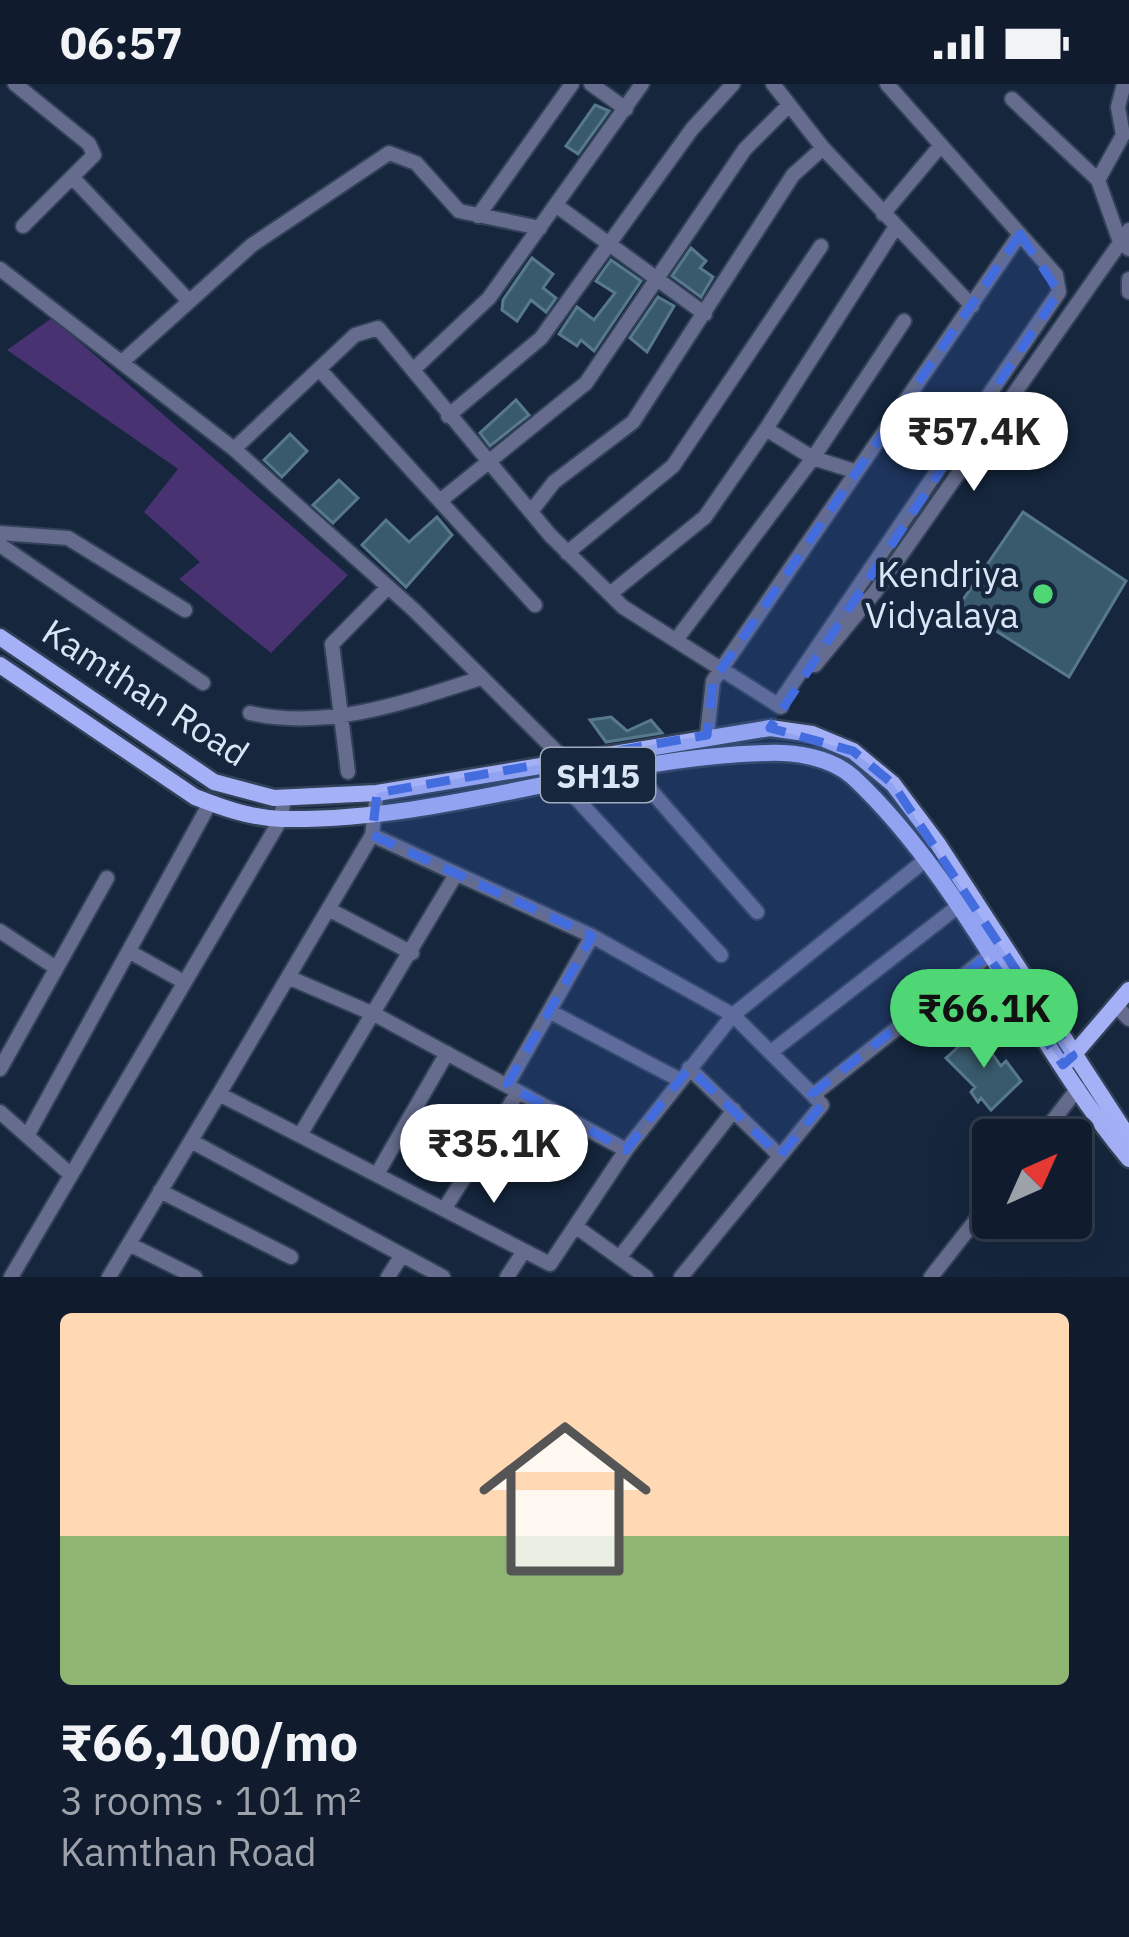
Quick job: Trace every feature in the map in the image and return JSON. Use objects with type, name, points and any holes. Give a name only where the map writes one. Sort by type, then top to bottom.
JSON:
[{"type":"main road","name":"Kamthan Road","points":[[0,637],[214,782],[246,794],[284,798],[377,793],[770,728],[812,734],[853,752],[892,784],[938,844],[1068,1060],[1078,1088],[1129,1159]]},
{"type":"main road","name":"Kamthan Road","points":[[0,664],[166,781],[210,803],[280,819],[375,814],[632,770],[767,753],[811,758],[851,776],[924,861],[988,956],[1129,1138]]},
{"type":"main road","points":[[70,714],[86,696]]},
{"type":"main road","points":[[811,758],[812,734]]},
{"type":"main road","points":[[1068,1060],[1122,1013],[1129,990]]},
{"type":"street","points":[[15,84],[93,150],[91,162],[23,226]]},
{"type":"street","points":[[478,216],[572,84]]},
{"type":"street","points":[[591,84],[626,109]]},
{"type":"street","points":[[415,368],[489,298],[642,84]]},
{"type":"street","points":[[448,416],[541,338],[692,128],[733,84]]},
{"type":"street","points":[[773,84],[823,148],[972,306]]},
{"type":"street","points":[[770,728],[779,706],[1059,292],[1056,275],[887,84]]},
{"type":"street","points":[[1098,180],[1123,135],[1118,98],[1124,84]]},
{"type":"street","points":[[779,706],[875,592],[1126,240],[1098,180],[1012,99]]},
{"type":"street","points":[[440,501],[586,383],[745,149],[789,105]]},
{"type":"street","points":[[883,214],[940,146]]},
{"type":"street","points":[[533,509],[554,482],[633,422],[793,175],[823,148]]},
{"type":"street","points":[[122,362],[268,233],[389,153],[405,155],[452,205],[478,216],[540,228]]},
{"type":"street","points":[[73,178],[188,300]]},
{"type":"street","points":[[557,206],[705,314]]},
{"type":"street","points":[[610,594],[705,517],[895,228]]},
{"type":"street","points":[[707,735],[712,681],[1020,234]]},
{"type":"street","points":[[567,553],[673,466],[821,246]]},
{"type":"street","points":[[3,276],[234,449],[388,587],[583,778]]},
{"type":"street","points":[[1129,279],[1129,292]]},
{"type":"street","points":[[676,640],[813,458],[904,320]]},
{"type":"street","points":[[234,449],[355,335],[378,328],[567,553],[610,594],[779,706]]},
{"type":"street","points":[[319,369],[535,605]]},
{"type":"street","points":[[766,429],[813,458],[854,471]]},
{"type":"street","points":[[0,533],[68,538],[185,610]]},
{"type":"street","points":[[0,545],[202,683]]},
{"type":"street","points":[[348,772],[332,644],[388,587]]},
{"type":"street","points":[[250,713],[274,718],[339,716],[482,678]]},
{"type":"street","points":[[632,770],[757,912]]},
{"type":"street","points":[[561,782],[721,955]]},
{"type":"street","points":[[109,1277],[331,910],[372,835],[377,793]]},
{"type":"street","points":[[11,1277],[280,819],[284,798]]},
{"type":"street","points":[[26,1136],[210,803]]},
{"type":"street","points":[[372,835],[592,936],[733,1016],[822,1105],[681,1277]]},
{"type":"street","points":[[550,1264],[626,1150],[733,1016],[924,861]]},
{"type":"street","points":[[300,1135],[455,876]]},
{"type":"street","points":[[0,1069],[53,966],[106,878]]},
{"type":"street","points":[[771,1052],[956,908]]},
{"type":"street","points":[[331,910],[412,953]]},
{"type":"street","points":[[0,931],[53,966]]},
{"type":"street","points":[[445,1208],[592,936]]},
{"type":"street","points":[[130,952],[184,982]]},
{"type":"street","points":[[813,1095],[988,956]]},
{"type":"street","points":[[290,978],[376,1015],[626,1150]]},
{"type":"street","points":[[549,1011],[684,1074],[734,1110],[780,1156]]},
{"type":"street","points":[[377,1174],[447,1053]]},
{"type":"street","points":[[1054,1119],[1078,1088]]},
{"type":"street","points":[[219,1094],[445,1208],[550,1264],[565,1277]]},
{"type":"street","points":[[622,1266],[734,1110]]},
{"type":"street","points":[[0,1112],[70,1174]]},
{"type":"street","points":[[191,1141],[443,1277]]},
{"type":"street","points":[[160,1191],[291,1257]]},
{"type":"street","points":[[932,1277],[972,1225]]},
{"type":"street","points":[[575,1226],[622,1266],[646,1277]]},
{"type":"street","points":[[129,1244],[195,1277]]},
{"type":"street","points":[[507,1277],[524,1251]]},
{"type":"street","points":[[388,1277],[402,1255]]},
{"type":"highlighted area","points":[[1020,234],[1059,292],[770,728],[853,751],[893,784],[1073,1056],[1063,1065],[988,956],[812,1094],[822,1105],[780,1156],[689,1068],[626,1150],[507,1085],[592,936],[372,835],[377,793],[707,735],[713,681]]},
{"type":"shaded area","points":[[52,318],[348,575],[271,653],[179,579],[200,562],[144,512],[178,469],[7,350]]},
{"type":"building","points":[[595,105],[609,111],[578,154],[566,146]]},
{"type":"building","points":[[691,248],[706,261],[700,268],[713,277],[701,297],[672,276]]},
{"type":"building","points":[[532,258],[553,274],[543,288],[556,298],[546,312],[531,300],[517,321],[502,310],[503,300]]},
{"type":"building","points":[[611,260],[641,281],[594,351],[581,340],[577,346],[559,334],[577,307],[594,320],[615,293],[596,281]]},
{"type":"building","points":[[658,297],[674,306],[647,352],[630,338]]},
{"type":"building","points":[[516,400],[529,415],[490,446],[480,433]]},
{"type":"building","points":[[290,434],[307,451],[282,477],[264,460]]},
{"type":"building","points":[[339,480],[358,498],[333,523],[313,505]]},
{"type":"building","name":"Kendriya Vidyalaya","points":[[1023,512],[1126,581],[1069,677],[958,607]]},
{"type":"building","points":[[437,517],[452,535],[406,587],[362,545],[386,520],[409,542]]},
{"type":"building","points":[[611,717],[627,731],[651,720],[662,733],[606,742],[590,720]]},
{"type":"building","points":[[976,1031],[1001,1066],[1006,1061],[1021,1081],[991,1110],[981,1098],[978,1102],[971,1092],[975,1087],[946,1058]]},
{"type":"place","name":"Kendriya Vidyalaya","points":[[1043,594]]}]
